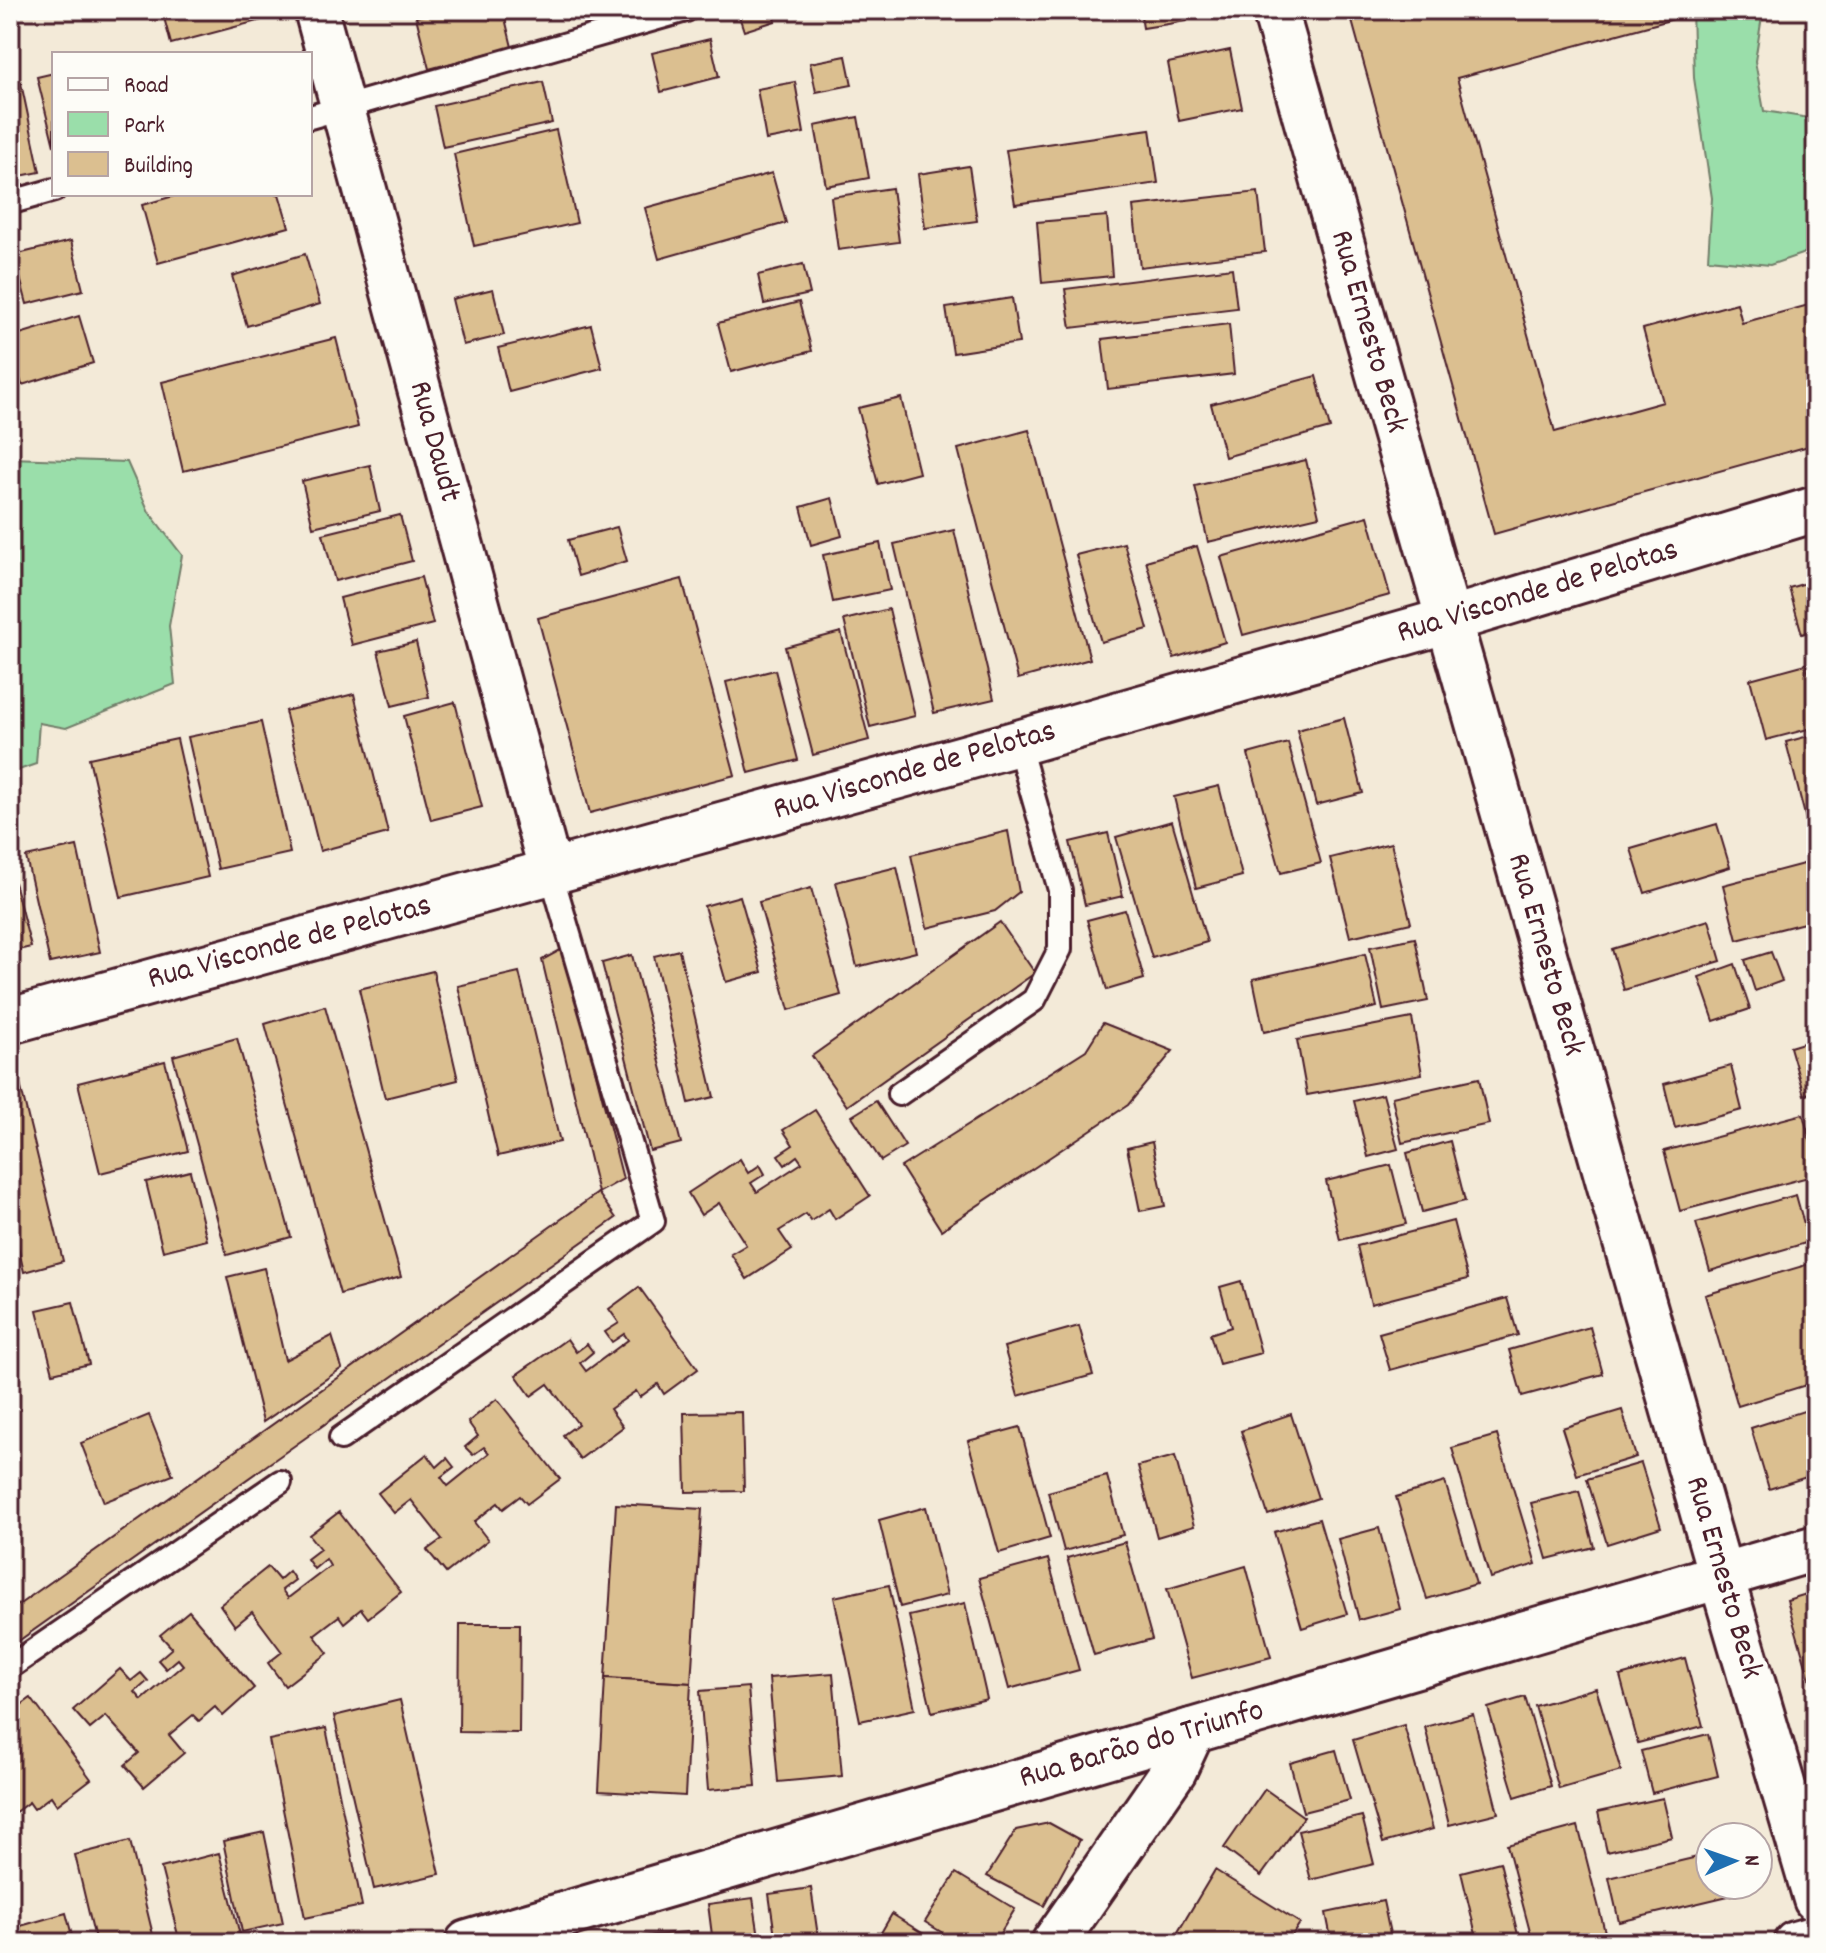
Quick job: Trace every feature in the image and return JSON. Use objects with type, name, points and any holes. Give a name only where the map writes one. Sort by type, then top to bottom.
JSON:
[{"type":"street","name":"Rua Daudt","points":[[316,10],[326,113],[551,873]]},
{"type":"street","name":"Rua Ernesto Beck","points":[[1275,10],[1816,1899]]},
{"type":"street","name":"Rua Visconde de Pelotas","points":[[10,1021],[1018,743],[1449,620],[1816,509]]},
{"type":"street","name":"Rua Barão do Triunfo","points":[[468,1943],[1816,1548]]},
{"type":"street","points":[[1054,1943],[1174,1770],[1192,1731]]},
{"type":"street","points":[[1795,1943],[1816,1937]]},
{"type":"lane","points":[[326,113],[686,10]]},
{"type":"lane","points":[[12,202],[52,191]]},
{"type":"lane","points":[[899,1094],[1034,1000],[1060,949],[1060,890],[1018,743]]},
{"type":"lane","points":[[341,1438],[653,1221],[551,873]]},
{"type":"lane","points":[[10,1667],[280,1482]]},
{"type":"green space","points":[[1692,10],[1763,10],[1755,61],[1764,111],[1816,119],[1816,249],[1770,265],[1708,259],[1712,198],[1694,78]]},
{"type":"green space","points":[[10,458],[127,462],[149,512],[182,555],[169,626],[175,684],[66,728],[39,723],[36,764],[10,773]]},
{"type":"building","points":[[162,10],[267,10],[269,18],[171,44]]},
{"type":"building","points":[[444,10],[503,10],[512,47],[429,69],[416,17]]},
{"type":"building","points":[[737,10],[772,10],[775,21],[744,31]]},
{"type":"building","points":[[1140,10],[1185,10],[1187,21],[1143,28]]},
{"type":"building","points":[[1349,10],[1674,10],[1677,18],[1457,78],[1555,432],[1663,402],[1643,329],[1737,303],[1742,323],[1816,303],[1816,444],[1494,534]]},
{"type":"building","points":[[710,39],[719,77],[661,92],[652,53]]},
{"type":"building","points":[[1230,50],[1242,108],[1179,121],[1168,63]]},
{"type":"building","points":[[846,56],[852,85],[816,92],[810,63]]},
{"type":"building","points":[[52,73],[52,138],[37,77]]},
{"type":"building","points":[[543,82],[552,123],[443,147],[434,106]]},
{"type":"building","points":[[795,82],[804,133],[766,140],[757,89]]},
{"type":"building","points":[[21,83],[40,172],[10,178],[10,85]]},
{"type":"building","points":[[858,117],[869,178],[826,186],[815,126]]},
{"type":"building","points":[[1150,129],[1158,183],[1015,204],[1006,150]]},
{"type":"building","points":[[556,130],[577,223],[474,246],[454,154]]},
{"type":"building","points":[[969,166],[977,221],[925,228],[918,174]]},
{"type":"building","points":[[772,173],[786,223],[659,259],[645,208]]},
{"type":"building","points":[[892,188],[899,242],[838,250],[831,197]]},
{"type":"building","points":[[1258,192],[1265,252],[1140,267],[1133,206]]},
{"type":"building","points":[[174,196],[280,196],[289,227],[158,263],[142,205]]},
{"type":"building","points":[[1107,216],[1112,276],[1042,283],[1037,222]]},
{"type":"building","points":[[71,241],[83,290],[27,304],[14,255]]},
{"type":"building","points":[[305,254],[320,304],[247,326],[232,276]]},
{"type":"building","points":[[803,264],[810,294],[764,304],[758,275]]},
{"type":"building","points":[[1232,268],[1237,308],[1071,328],[1065,289]]},
{"type":"building","points":[[493,289],[504,335],[463,345],[452,299]]},
{"type":"building","points":[[1012,298],[1019,343],[953,353],[946,308]]},
{"type":"building","points":[[799,302],[812,351],[731,372],[718,323]]},
{"type":"building","points":[[79,316],[93,363],[22,385],[10,347],[10,337]]},
{"type":"building","points":[[1229,324],[1234,374],[1108,389],[1102,339]]},
{"type":"building","points":[[591,325],[602,368],[509,392],[498,348]]},
{"type":"building","points":[[336,338],[358,427],[183,471],[162,382]]},
{"type":"building","points":[[1316,376],[1330,428],[1225,457],[1211,404]]},
{"type":"building","points":[[901,398],[919,473],[878,484],[858,408]]},
{"type":"building","points":[[1029,430],[1090,659],[1018,679],[958,449]]},
{"type":"building","points":[[1306,460],[1319,516],[1208,542],[1195,486]]},
{"type":"building","points":[[370,465],[380,511],[313,527],[302,481]]},
{"type":"building","points":[[832,498],[842,536],[811,545],[801,507]]},
{"type":"building","points":[[400,515],[412,561],[335,581],[323,534]]},
{"type":"building","points":[[1368,516],[1390,595],[1243,635],[1221,557]]},
{"type":"building","points":[[617,527],[627,561],[578,576],[568,540]]},
{"type":"building","points":[[954,530],[994,699],[934,713],[894,544]]},
{"type":"building","points":[[880,543],[890,590],[833,602],[823,555]]},
{"type":"building","points":[[1124,543],[1148,629],[1101,642],[1076,555]]},
{"type":"building","points":[[1197,546],[1225,642],[1174,658],[1146,561]]},
{"type":"building","points":[[421,577],[433,624],[352,645],[340,598]]},
{"type":"building","points":[[682,579],[735,775],[590,813],[538,618]]},
{"type":"building","points":[[1816,580],[1816,630],[1802,634],[1789,588]]},
{"type":"building","points":[[889,609],[915,716],[870,727],[844,620]]},
{"type":"building","points":[[841,632],[869,740],[813,755],[785,647]]},
{"type":"building","points":[[416,642],[429,697],[392,706],[378,651]]},
{"type":"building","points":[[1816,642],[1816,677],[1808,644]]},
{"type":"building","points":[[1806,664],[1816,701],[1816,727],[1766,740],[1750,679]]},
{"type":"building","points":[[775,670],[798,760],[749,773],[726,682]]},
{"type":"building","points":[[354,694],[388,833],[320,851],[285,711]]},
{"type":"building","points":[[455,702],[482,807],[431,820],[404,716]]},
{"type":"building","points":[[1344,718],[1363,793],[1316,805],[1297,730]]},
{"type":"building","points":[[261,722],[290,853],[218,869],[188,737]]},
{"type":"building","points":[[1816,734],[1816,829],[1809,831],[1786,742]]},
{"type":"building","points":[[177,739],[208,877],[121,897],[89,758]]},
{"type":"building","points":[[1288,743],[1321,863],[1281,873],[1248,754]]},
{"type":"building","points":[[1219,786],[1242,876],[1196,888],[1174,797]]},
{"type":"building","points":[[1172,821],[1207,942],[1152,958],[1116,837]]},
{"type":"building","points":[[1717,824],[1730,867],[1645,893],[1631,849]]},
{"type":"building","points":[[1008,831],[1019,892],[995,911],[927,928],[911,855]]},
{"type":"building","points":[[1108,833],[1123,896],[1085,905],[1070,842]]},
{"type":"building","points":[[1391,843],[1411,923],[1350,937],[1330,858]]},
{"type":"building","points":[[77,846],[100,952],[50,963],[26,857]]},
{"type":"building","points":[[1807,863],[1816,899],[1816,920],[1737,940],[1723,885]]},
{"type":"building","points":[[10,867],[31,947],[10,952]]},
{"type":"building","points":[[897,867],[916,952],[857,967],[836,882]]},
{"type":"building","points":[[811,888],[841,995],[789,1010],[759,902]]},
{"type":"building","points":[[740,896],[762,972],[726,982],[704,906]]},
{"type":"building","points":[[1125,910],[1144,979],[1107,990],[1087,920]]},
{"type":"building","points":[[1709,920],[1721,961],[1624,990],[1612,949]]},
{"type":"building","points":[[1000,922],[1035,973],[847,1106],[812,1056]]},
{"type":"building","points":[[1415,938],[1428,1001],[1383,1010],[1370,947]]},
{"type":"building","points":[[564,948],[623,1179],[598,1193],[542,960]]},
{"type":"building","points":[[679,950],[714,1097],[689,1103],[654,956]]},
{"type":"building","points":[[1771,952],[1782,981],[1755,991],[1745,960]]},
{"type":"building","points":[[1365,954],[1377,1007],[1264,1032],[1253,979]]},
{"type":"building","points":[[632,955],[681,1143],[650,1151],[602,963]]},
{"type":"building","points":[[1735,964],[1750,1009],[1714,1021],[1699,977]]},
{"type":"building","points":[[433,971],[458,1080],[385,1098],[359,989]]},
{"type":"building","points":[[519,972],[560,1142],[498,1156],[458,986]]},
{"type":"building","points":[[325,1006],[401,1277],[340,1294],[265,1024]]},
{"type":"building","points":[[1412,1018],[1422,1074],[1307,1095],[1297,1040]]},
{"type":"building","points":[[1103,1023],[1173,1051],[1128,1105],[941,1230],[901,1167],[1086,1050]]},
{"type":"building","points":[[237,1038],[291,1237],[227,1255],[173,1056]]},
{"type":"building","points":[[1816,1039],[1816,1091],[1804,1095],[1790,1047]]},
{"type":"building","points":[[165,1061],[188,1151],[100,1173],[78,1083]]},
{"type":"building","points":[[1731,1066],[1742,1110],[1675,1128],[1664,1084]]},
{"type":"building","points":[[18,1076],[63,1261],[24,1272],[10,1213],[10,1079]]},
{"type":"building","points":[[1479,1078],[1489,1124],[1402,1143],[1392,1097]]},
{"type":"building","points":[[1383,1094],[1398,1149],[1368,1157],[1354,1101]]},
{"type":"building","points":[[876,1101],[905,1146],[881,1161],[852,1116]]},
{"type":"building","points":[[815,1110],[870,1196],[835,1219],[829,1209],[811,1221],[806,1214],[779,1231],[792,1250],[747,1279],[731,1254],[746,1245],[719,1203],[701,1215],[688,1193],[740,1159],[748,1173],[760,1165],[765,1174],[751,1183],[757,1192],[802,1163],[797,1156],[785,1165],[778,1155],[793,1145],[783,1130]]},
{"type":"building","points":[[1803,1114],[1816,1163],[1816,1175],[1680,1211],[1664,1151]]},
{"type":"building","points":[[1450,1141],[1465,1201],[1422,1212],[1407,1153]]},
{"type":"building","points":[[1152,1142],[1165,1206],[1140,1211],[1127,1148]]},
{"type":"building","points":[[1391,1165],[1406,1224],[1340,1240],[1326,1181]]},
{"type":"building","points":[[190,1171],[207,1240],[163,1251],[146,1182]]},
{"type":"building","points":[[598,1193],[616,1218],[10,1647],[10,1611]]},
{"type":"building","points":[[1796,1195],[1809,1242],[1710,1271],[1696,1223]]},
{"type":"building","points":[[1453,1221],[1468,1279],[1371,1304],[1357,1246]]},
{"type":"building","points":[[1816,1262],[1816,1382],[1738,1406],[1705,1295]]},
{"type":"building","points":[[264,1268],[285,1360],[332,1336],[342,1368],[263,1422],[227,1277]]},
{"type":"building","points":[[1241,1281],[1261,1353],[1219,1364],[1210,1334],[1231,1327],[1220,1287]]},
{"type":"building","points":[[639,1287],[698,1369],[664,1394],[658,1384],[640,1397],[636,1391],[610,1409],[623,1427],[580,1459],[563,1435],[578,1424],[548,1384],[531,1396],[516,1375],[567,1339],[576,1352],[587,1344],[593,1352],[580,1363],[586,1371],[628,1340],[624,1334],[612,1342],[605,1332],[619,1323],[609,1309]]},
{"type":"building","points":[[1507,1298],[1518,1335],[1390,1370],[1379,1333]]},
{"type":"building","points":[[73,1302],[89,1364],[53,1373],[37,1310]]},
{"type":"building","points":[[1079,1326],[1093,1375],[1018,1396],[1004,1347]]},
{"type":"building","points":[[1590,1327],[1603,1374],[1522,1396],[1509,1350]]},
{"type":"building","points":[[497,1399],[560,1479],[527,1504],[520,1496],[503,1509],[498,1503],[474,1522],[488,1540],[446,1573],[427,1550],[442,1539],[411,1500],[394,1513],[378,1493],[427,1454],[437,1467],[447,1458],[454,1467],[441,1477],[448,1486],[489,1453],[484,1447],[473,1455],[465,1447],[478,1436],[468,1422]]},
{"type":"building","points":[[1816,1407],[1816,1474],[1769,1489],[1751,1428]]},
{"type":"building","points":[[1622,1410],[1636,1457],[1577,1475],[1562,1428]]},
{"type":"building","points":[[742,1412],[744,1491],[686,1492],[684,1413]]},
{"type":"building","points":[[1291,1414],[1318,1498],[1268,1515],[1241,1431]]},
{"type":"building","points":[[149,1415],[173,1475],[104,1502],[81,1443]]},
{"type":"building","points":[[1020,1427],[1050,1538],[999,1553],[968,1441]]},
{"type":"building","points":[[1497,1435],[1536,1564],[1490,1578],[1452,1448]]},
{"type":"building","points":[[1175,1456],[1194,1526],[1157,1537],[1138,1466]]},
{"type":"building","points":[[1641,1463],[1661,1527],[1607,1544],[1587,1479]]},
{"type":"building","points":[[1107,1476],[1123,1535],[1064,1551],[1048,1492]]},
{"type":"building","points":[[1445,1482],[1476,1584],[1427,1599],[1396,1497]]},
{"type":"building","points":[[1579,1491],[1594,1547],[1547,1559],[1531,1503]]},
{"type":"building","points":[[616,1504],[702,1509],[691,1683],[605,1678]]},
{"type":"building","points":[[926,1507],[947,1595],[900,1607],[879,1520]]},
{"type":"building","points":[[339,1512],[401,1592],[368,1618],[361,1609],[344,1623],[339,1616],[314,1635],[328,1653],[285,1686],[268,1663],[282,1652],[252,1612],[235,1626],[220,1605],[268,1567],[279,1580],[289,1571],[295,1580],[282,1590],[288,1598],[330,1566],[326,1559],[314,1569],[307,1559],[320,1549],[309,1535]]},
{"type":"building","points":[[1319,1519],[1347,1614],[1302,1628],[1274,1532]]},
{"type":"building","points":[[1379,1528],[1400,1609],[1359,1620],[1338,1539]]},
{"type":"building","points":[[1125,1542],[1152,1639],[1094,1655],[1067,1558]]},
{"type":"building","points":[[1048,1559],[1079,1670],[1009,1689],[979,1578]]},
{"type":"building","points":[[1246,1566],[1271,1657],[1192,1678],[1167,1589]]},
{"type":"building","points":[[889,1585],[915,1709],[860,1721],[834,1597]]},
{"type":"building","points":[[1816,1591],[1816,1700],[1787,1600]]},
{"type":"building","points":[[965,1603],[987,1699],[932,1712],[909,1616]]},
{"type":"building","points":[[189,1611],[254,1688],[223,1716],[215,1707],[199,1721],[193,1715],[169,1735],[184,1753],[144,1787],[125,1765],[139,1753],[106,1716],[90,1729],[73,1710],[120,1669],[131,1681],[141,1673],[148,1681],[135,1692],[142,1700],[183,1665],[178,1659],[166,1669],[158,1660],[172,1648],[160,1635]]},
{"type":"building","points":[[460,1624],[520,1624],[519,1733],[459,1732]]},
{"type":"building","points":[[1685,1658],[1703,1726],[1638,1743],[1620,1676]]},
{"type":"building","points":[[833,1673],[842,1776],[778,1782],[769,1678]]},
{"type":"building","points":[[605,1678],[691,1683],[685,1796],[599,1791]]},
{"type":"building","points":[[748,1687],[756,1786],[708,1790],[700,1691]]},
{"type":"building","points":[[1596,1688],[1621,1771],[1559,1789],[1535,1706]]},
{"type":"building","points":[[1525,1697],[1551,1786],[1515,1797],[1488,1708]]},
{"type":"building","points":[[31,1698],[91,1779],[57,1805],[51,1796],[34,1809],[29,1802],[10,1816],[10,1760],[20,1752],[16,1746],[10,1750],[10,1713]]},
{"type":"building","points":[[400,1700],[440,1874],[374,1889],[334,1716]]},
{"type":"building","points":[[1473,1714],[1498,1813],[1449,1825],[1425,1727]]},
{"type":"building","points":[[1404,1725],[1433,1829],[1383,1843],[1353,1740]]},
{"type":"building","points":[[326,1728],[362,1906],[305,1918],[269,1740]]},
{"type":"building","points":[[1708,1734],[1718,1776],[1652,1793],[1641,1751]]},
{"type":"building","points":[[1336,1750],[1350,1800],[1303,1812],[1290,1763]]},
{"type":"building","points":[[1265,1789],[1304,1817],[1261,1876],[1224,1848]]},
{"type":"building","points":[[1663,1798],[1672,1837],[1607,1852],[1598,1812]]},
{"type":"building","points":[[1362,1816],[1374,1864],[1311,1880],[1298,1831]]},
{"type":"building","points":[[1049,1823],[1080,1840],[1044,1906],[987,1876],[1016,1830]]},
{"type":"building","points":[[1578,1826],[1605,1932],[1564,1943],[1533,1943],[1507,1845]]},
{"type":"building","points":[[264,1832],[283,1923],[242,1932],[223,1841]]},
{"type":"building","points":[[130,1841],[155,1943],[96,1943],[75,1855]]},
{"type":"building","points":[[219,1853],[241,1939],[223,1943],[180,1943],[161,1868]]},
{"type":"building","points":[[1694,1858],[1694,1901],[1707,1901],[1619,1922],[1609,1878]]},
{"type":"building","points":[[1500,1862],[1520,1943],[1478,1943],[1461,1872]]},
{"type":"building","points":[[1215,1870],[1300,1923],[1287,1943],[1197,1943],[1178,1932]]},
{"type":"building","points":[[956,1873],[1015,1909],[994,1943],[959,1943],[925,1922]]},
{"type":"building","points":[[811,1888],[819,1943],[776,1943],[769,1894]]},
{"type":"building","points":[[753,1898],[760,1943],[713,1943],[708,1904]]},
{"type":"building","points":[[1383,1901],[1392,1943],[1332,1943],[1326,1913]]},
{"type":"building","points":[[66,1913],[74,1943],[11,1943],[10,1929]]},
{"type":"building","points":[[892,1914],[938,1943],[875,1943]]},
{"type":"building","points":[[697,1931],[698,1943],[645,1943],[644,1936]]}]
